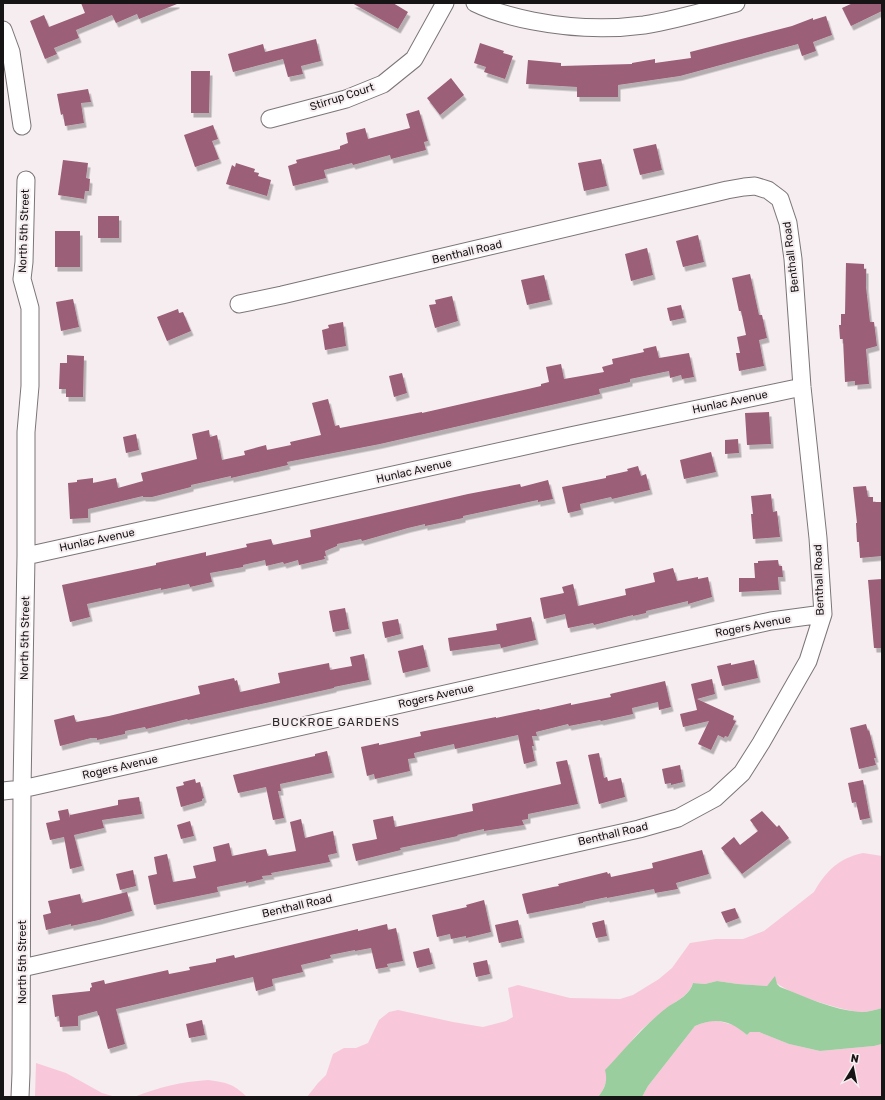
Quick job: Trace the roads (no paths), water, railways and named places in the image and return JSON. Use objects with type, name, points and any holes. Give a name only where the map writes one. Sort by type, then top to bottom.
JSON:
[{"type":"street","name":"Stirrup Court","points":[[270,119],[346,98],[383,84],[414,59],[444,3]]},
{"type":"street","points":[[475,3],[484,8],[510,16],[544,23],[572,27],[605,28],[643,25],[667,21],[736,3]]},
{"type":"street","points":[[3,30],[11,52],[22,126]]},
{"type":"street","name":"North 5th Street","points":[[20,1097],[26,432],[30,378],[30,308],[22,279],[24,262],[26,180]]},
{"type":"street","name":"Benthall Road","points":[[22,968],[631,831],[678,818],[715,798],[742,772],[761,743],[808,661],[823,614],[818,538],[802,387],[793,259],[788,223],[780,199],[768,190],[755,186],[726,190],[239,304]]},
{"type":"street","name":"Hunlac Avenue","points":[[26,556],[570,436],[802,387]]},
{"type":"street","name":"Rogers Avenue","points":[[3,791],[22,789],[764,623],[823,614]]},
{"type":"district","name":"BUCKROE GARDENS","points":[[336,722]]}]
